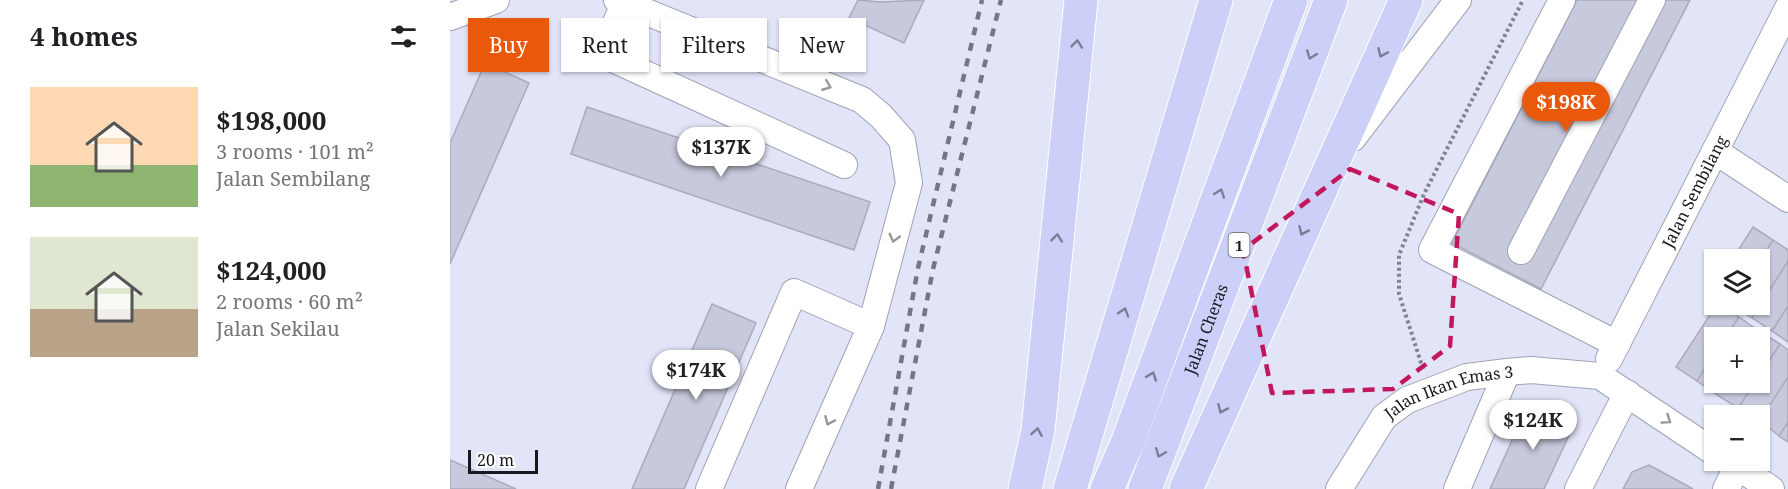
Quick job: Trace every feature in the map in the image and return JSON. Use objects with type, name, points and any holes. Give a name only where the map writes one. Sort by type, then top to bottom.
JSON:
[{"type":"highway","points":[[1025,489],[1038,430],[1081,0]]},
{"type":"highway","points":[[1187,99],[1191,0]]},
{"type":"highway","points":[[1070,489],[1216,0]]},
{"type":"highway","name":"1","points":[[1107,489],[1128,441],[1291,0]]},
{"type":"highway","name":"Jalan Cheras","points":[[1145,489],[1331,0]]},
{"type":"highway","points":[[1186,489],[1406,0]]},
{"type":"street","points":[[450,17],[496,0]]},
{"type":"street","points":[[1333,165],[1458,0]]},
{"type":"street","points":[[1562,0],[1432,250],[1617,344]]},
{"type":"street","points":[[1521,251],[1652,0]]},
{"type":"street","points":[[799,489],[871,326],[909,183],[902,140],[881,116],[862,100],[622,1],[602,54],[844,165]]},
{"type":"street","name":"Jalan Sembilang","points":[[1600,376],[1788,8]]},
{"type":"street","points":[[1715,151],[1788,199]]},
{"type":"street","points":[[709,489],[794,292],[871,326]]},
{"type":"street","name":"Jalan Ikan Emas 3","points":[[1339,489],[1384,417],[1407,400],[1467,377],[1507,372],[1531,370],[1600,376]]},
{"type":"street","points":[[1457,489],[1507,372]]},
{"type":"street","points":[[1600,376],[1704,445]]},
{"type":"street","points":[[1578,489],[1627,393]]},
{"type":"street","points":[[1730,472],[1770,489]]},
{"type":"highlighted area","points":[[1350,169],[1459,214],[1450,346],[1393,389],[1272,393],[1243,250]]},
{"type":"building","points":[[858,0],[881,2],[924,0],[904,43],[866,26],[866,18],[849,18]]},
{"type":"building","points":[[1577,0],[1690,0],[1541,289],[1452,243]]},
{"type":"building","points":[[481,72],[505,72],[529,83],[450,264],[450,143]]},
{"type":"building","points":[[587,107],[870,202],[854,250],[571,154]]},
{"type":"building","points":[[1753,227],[1773,240],[1767,249],[1739,249]]},
{"type":"building","points":[[1773,240],[1788,250],[1788,261],[1770,290],[1770,249],[1767,249]]},
{"type":"building","points":[[1788,261],[1788,306],[1772,331],[1770,327],[1766,327],[1752,318],[1754,315],[1770,315],[1770,290]]},
{"type":"building","points":[[712,304],[756,323],[684,489],[632,489]]},
{"type":"building","points":[[1788,306],[1788,342],[1772,331]]},
{"type":"building","points":[[1710,315],[1739,317],[1732,327],[1704,327],[1704,370],[1697,381],[1676,367]]},
{"type":"building","points":[[1739,317],[1753,327],[1732,327]]},
{"type":"building","points":[[1770,338],[1780,344],[1770,360]]},
{"type":"building","points":[[1780,344],[1788,350],[1788,377],[1770,405],[1740,405],[1748,393],[1770,393],[1770,360]]},
{"type":"building","points":[[1704,370],[1704,386],[1697,381]]},
{"type":"building","points":[[1788,377],[1788,422],[1779,436],[1770,428],[1770,405]]},
{"type":"building","points":[[1718,393],[1748,393],[1740,405],[1733,405],[1717,395]]},
{"type":"building","points":[[1530,401],[1573,427],[1544,489],[1490,489]]},
{"type":"building","points":[[1788,422],[1788,442],[1779,436]]},
{"type":"building","points":[[450,460],[516,489],[450,489]]},
{"type":"building","points":[[1649,465],[1693,489],[1623,489],[1632,472]]},
{"type":"railway","points":[[878,489],[918,268],[982,0]]},
{"type":"railway","points":[[891,489],[933,269],[1001,0]]}]
